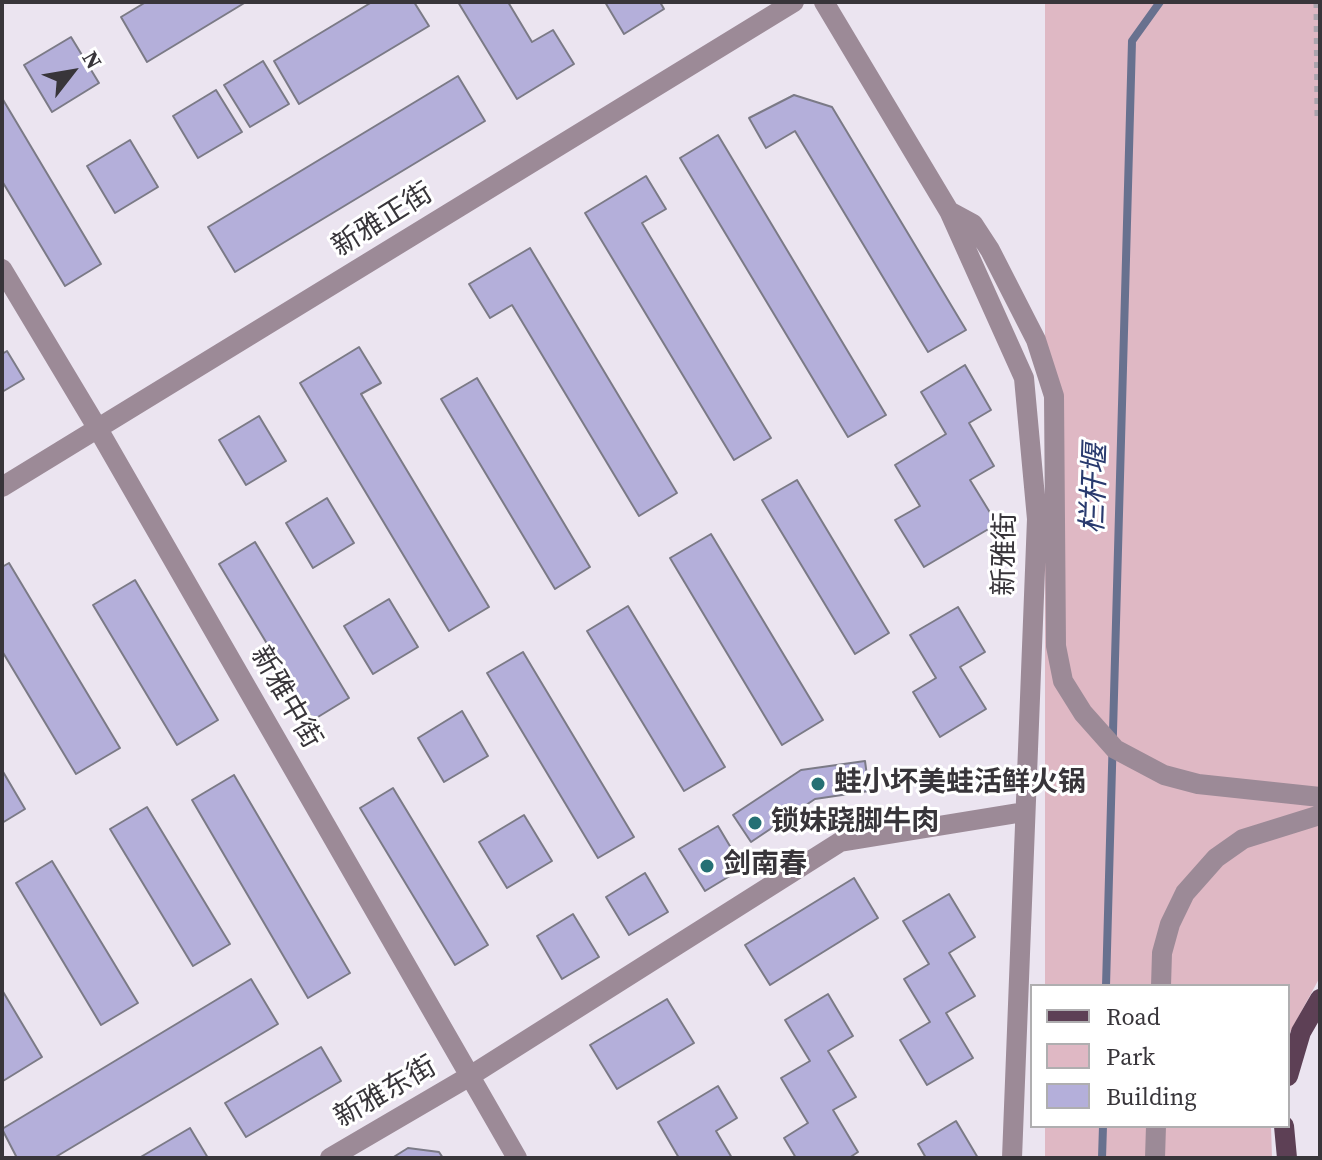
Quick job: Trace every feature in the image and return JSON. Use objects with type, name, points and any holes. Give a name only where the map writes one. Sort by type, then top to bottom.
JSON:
[{"type":"main road","points":[[1290,1069],[1301,1032],[1320,999]]},
{"type":"main road","points":[[1284,1128],[1287,1158]]},
{"type":"street","name":"新雅正街","points":[[2,487],[794,2]]},
{"type":"street","name":"新雅街","points":[[824,2],[949,211],[1024,378],[1037,519],[1012,1158]]},
{"type":"street","points":[[949,211],[973,224],[990,250],[1036,340],[1054,396],[1056,646],[1063,681],[1083,713],[1115,749],[1164,775],[1198,784],[1320,797]]},
{"type":"street","name":"新雅中街","points":[[2,269],[98,429],[517,1158]]},
{"type":"street","name":"新雅东街","points":[[330,1158],[470,1076],[840,842],[1024,812]]},
{"type":"street","points":[[1161,984],[1162,953],[1170,924],[1185,893],[1216,858],[1243,839],[1320,815]]},
{"type":"street","points":[[1155,1158],[1156,1128]]},
{"type":"path","points":[[1316,2],[1317,116]]},
{"type":"green space","points":[[1045,2],[1320,2],[1320,977],[1290,1032],[1290,984],[1045,984]]},
{"type":"green space","points":[[1045,1128],[1271,1128],[1272,1158],[1045,1158]]},
{"type":"building","points":[[146,2],[246,2],[147,62],[121,17]]},
{"type":"building","points":[[372,2],[414,2],[429,26],[299,104],[274,61]]},
{"type":"building","points":[[458,2],[508,2],[532,42],[553,30],[574,64],[517,99]]},
{"type":"building","points":[[605,2],[660,2],[664,9],[624,34]]},
{"type":"building","points":[[71,37],[99,83],[52,112],[24,65]]},
{"type":"building","points":[[263,61],[289,104],[250,127],[224,85]]},
{"type":"building","points":[[458,76],[485,121],[235,272],[208,227]]},
{"type":"building","points":[[216,90],[242,132],[198,158],[173,116]]},
{"type":"building","points":[[794,95],[832,107],[966,330],[928,352],[795,131],[766,148],[749,118]]},
{"type":"building","points":[[2,98],[101,264],[65,286],[2,181]]},
{"type":"building","points":[[718,135],[886,415],[848,437],[680,158]]},
{"type":"building","points":[[130,140],[158,187],[115,213],[87,166]]},
{"type":"building","points":[[646,176],[666,209],[642,223],[771,438],[734,460],[585,213]]},
{"type":"building","points":[[530,248],[677,493],[639,516],[512,305],[490,318],[469,284]]},
{"type":"building","points":[[359,347],[381,383],[361,394],[489,607],[449,631],[300,383]]},
{"type":"building","points":[[7,351],[24,379],[2,392],[2,354]]},
{"type":"building","points":[[965,365],[991,410],[969,423],[994,466],[970,480],[997,524],[924,567],[895,520],[920,506],[895,465],[946,434],[921,392]]},
{"type":"building","points":[[477,378],[590,567],[555,589],[441,399]]},
{"type":"building","points":[[259,416],[286,461],[246,485],[219,440]]},
{"type":"building","points":[[797,480],[889,633],[855,654],[762,500]]},
{"type":"building","points":[[327,498],[354,543],[313,568],[286,523]]},
{"type":"building","points":[[711,534],[823,720],[782,745],[670,558]]},
{"type":"building","points":[[255,542],[349,698],[313,720],[219,564]]},
{"type":"building","points":[[9,563],[120,748],[76,774],[2,651],[2,567]]},
{"type":"building","points":[[135,580],[218,720],[177,745],[93,605]]},
{"type":"building","points":[[389,599],[418,647],[373,674],[344,626]]},
{"type":"building","points":[[628,606],[725,767],[684,791],[587,631]]},
{"type":"building","points":[[958,607],[985,652],[960,667],[986,709],[940,737],[913,692],[936,678],[910,635]]},
{"type":"building","points":[[523,652],[634,837],[598,858],[487,673]]},
{"type":"building","points":[[462,711],[488,756],[444,782],[418,738]]},
{"type":"building","points":[[865,761],[869,791],[815,799],[751,842],[733,815],[801,770]]},
{"type":"building","points":[[2,770],[25,809],[2,823]]},
{"type":"building","points":[[234,775],[350,973],[308,998],[192,800]]},
{"type":"building","points":[[393,788],[488,945],[455,965],[360,808]]},
{"type":"building","points":[[147,807],[230,944],[193,966],[110,829]]},
{"type":"building","points":[[524,815],[552,861],[507,888],[479,842]]},
{"type":"building","points":[[718,826],[743,868],[705,891],[679,849]]},
{"type":"building","points":[[52,861],[138,1003],[101,1025],[16,883]]},
{"type":"building","points":[[645,873],[668,912],[629,935],[606,897]]},
{"type":"building","points":[[854,878],[878,918],[770,985],[745,945]]},
{"type":"building","points":[[949,894],[975,937],[949,953],[975,996],[946,1013],[973,1058],[927,1085],[900,1040],[930,1022],[904,979],[929,964],[903,921]]},
{"type":"building","points":[[573,914],[599,957],[562,979],[537,936]]},
{"type":"building","points":[[251,979],[278,1024],[54,1158],[17,1158],[2,1129]]},
{"type":"building","points":[[2,990],[42,1057],[3,1081],[2,1078]]},
{"type":"building","points":[[828,994],[853,1036],[828,1051],[856,1097],[833,1110],[858,1152],[849,1158],[796,1158],[784,1138],[808,1123],[781,1078],[810,1061],[785,1020]]},
{"type":"building","points":[[667,999],[694,1043],[617,1089],[590,1045]]},
{"type":"building","points":[[321,1047],[341,1081],[246,1137],[225,1103]]},
{"type":"building","points":[[718,1086],[737,1118],[716,1131],[732,1158],[679,1158],[658,1122]]},
{"type":"building","points":[[956,1121],[978,1158],[926,1158],[918,1144]]},
{"type":"building","points":[[190,1128],[208,1158],[139,1158]]},
{"type":"building","points":[[408,1148],[439,1152],[443,1158],[392,1158]]},
{"type":"waterway","name":"栏杆堰","points":[[1106,984],[1132,41],[1160,2]]},
{"type":"waterway","name":"栏杆堰","points":[[1102,1158],[1103,1128]]},
{"type":"place","name":"蛙小坏美蛙活鲜火锅","points":[[818,784]]},
{"type":"place","name":"锁妹跷脚牛肉","points":[[755,823]]},
{"type":"place","name":"剑南春","points":[[707,866]]}]
